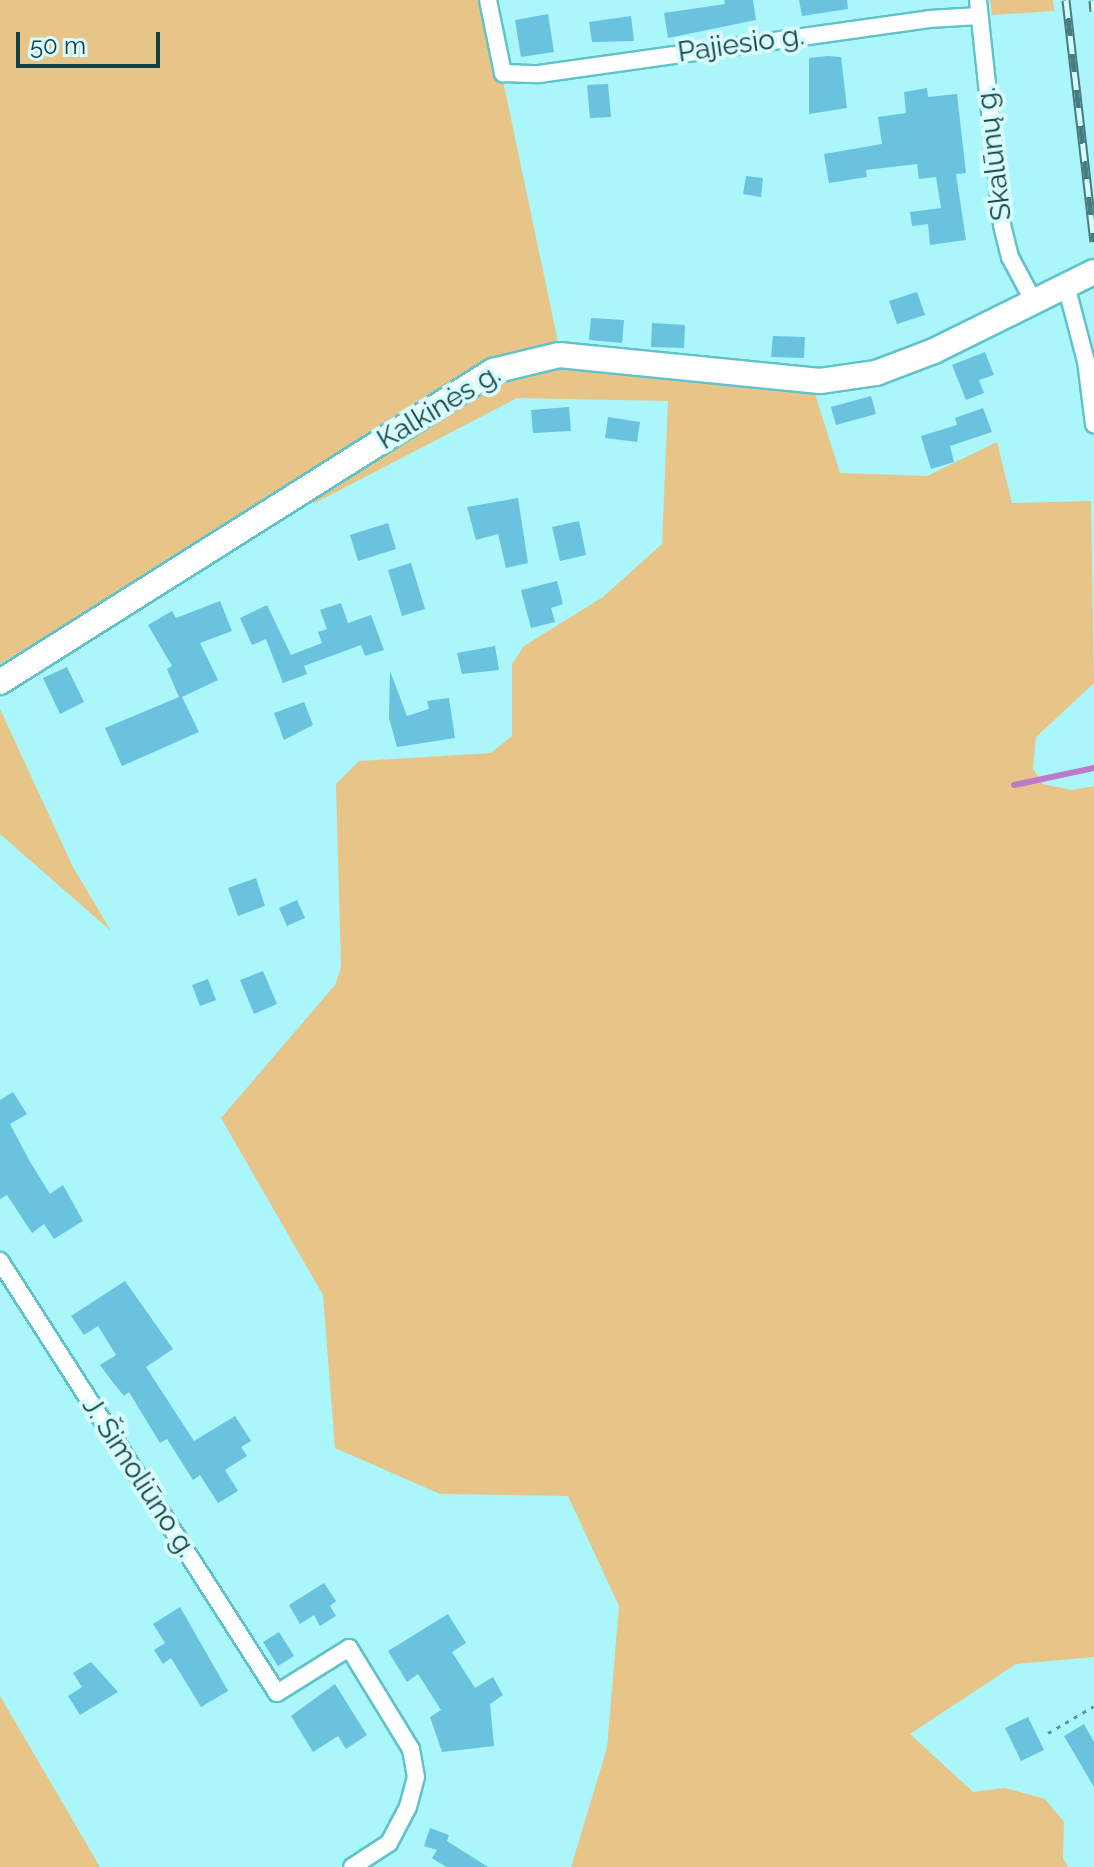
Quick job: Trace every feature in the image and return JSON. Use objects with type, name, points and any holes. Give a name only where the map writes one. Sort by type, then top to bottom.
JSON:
[{"type":"main road","name":"Kalkinės g.","points":[[0,682],[493,371],[559,355],[820,381],[876,373],[1094,272]]},
{"type":"street","name":"Pajiesio g.","points":[[488,0],[503,73],[539,74],[978,8]]},
{"type":"street","name":"Skalūnų g.","points":[[978,8],[1002,225],[1010,257],[1034,302]]},
{"type":"street","points":[[1066,285],[1086,361],[1094,424]]},
{"type":"street","name":"J. Šimoliūno g.","points":[[0,1261],[277,1693],[349,1648],[411,1749],[416,1777],[408,1807],[389,1843],[352,1867]]},
{"type":"path","points":[[1048,1733],[1094,1706]]},
{"type":"shaded area","points":[[0,0],[486,0],[558,342],[501,357],[0,664]]},
{"type":"shaded area","points":[[990,0],[1053,0],[1054,11],[992,15]]},
{"type":"shaded area","points":[[552,364],[814,391],[840,473],[927,476],[997,442],[1012,503],[1091,501],[1094,683],[1036,737],[1033,769],[1043,784],[1072,790],[1094,786],[1094,1657],[1016,1664],[910,1734],[973,1792],[1005,1788],[1045,1799],[1064,1822],[1063,1858],[1068,1867],[571,1867],[607,1748],[619,1606],[568,1496],[440,1494],[335,1448],[323,1295],[221,1118],[335,985],[341,968],[336,784],[359,761],[491,753],[512,736],[512,664],[524,646],[603,597],[662,544],[668,401],[517,398],[313,504],[318,488],[517,373]]},
{"type":"shaded area","points":[[0,709],[73,867],[111,931],[0,834]]},
{"type":"shaded area","points":[[0,1696],[100,1867],[0,1867]]},
{"type":"building","points":[[724,0],[753,0],[756,20],[668,38],[664,13],[725,4]]},
{"type":"building","points":[[799,0],[847,0],[848,9],[802,16]]},
{"type":"building","points":[[548,14],[554,52],[521,57],[515,20]]},
{"type":"building","points":[[631,16],[634,41],[592,42],[589,22]]},
{"type":"building","points":[[841,57],[847,108],[809,114],[809,58]]},
{"type":"building","points":[[608,84],[611,117],[590,118],[587,85]]},
{"type":"building","points":[[927,88],[928,97],[957,94],[966,173],[956,174],[966,240],[930,245],[928,224],[912,226],[910,212],[941,208],[936,177],[919,179],[917,164],[866,170],[867,177],[829,183],[824,154],[882,144],[878,117],[906,113],[904,92]]},
{"type":"building","points":[[746,176],[763,178],[761,197],[743,194]]},
{"type":"building","points":[[917,292],[925,315],[897,324],[889,301]]},
{"type":"building","points":[[591,318],[624,320],[622,343],[589,340]]},
{"type":"building","points":[[652,323],[685,325],[684,348],[651,347]]},
{"type":"building","points":[[773,336],[805,337],[804,358],[771,357]]},
{"type":"building","points":[[985,352],[994,375],[979,380],[984,393],[966,400],[952,365]]},
{"type":"building","points":[[871,396],[876,414],[836,425],[831,407]]},
{"type":"building","points":[[569,407],[571,431],[533,433],[531,410]]},
{"type":"building","points":[[983,408],[992,432],[950,446],[954,462],[931,469],[921,436],[957,425],[955,418]]},
{"type":"building","points":[[608,417],[640,422],[637,442],[605,438]]},
{"type":"building","points":[[518,498],[528,563],[506,568],[498,534],[476,540],[467,507]]},
{"type":"building","points":[[579,521],[586,555],[560,561],[552,527]]},
{"type":"building","points":[[388,523],[396,549],[358,561],[350,535]]},
{"type":"building","points":[[411,563],[425,609],[402,616],[388,570]]},
{"type":"building","points":[[557,581],[563,604],[551,608],[555,622],[531,628],[521,590]]},
{"type":"building","points":[[220,601],[232,631],[200,643],[218,680],[182,697],[199,732],[122,766],[105,728],[179,697],[167,669],[172,666],[148,625],[172,611],[176,618]]},
{"type":"building","points":[[341,603],[348,623],[371,615],[384,650],[365,656],[361,645],[304,666],[307,674],[283,683],[266,639],[252,645],[240,618],[267,605],[291,655],[322,643],[318,632],[327,629],[320,610]]},
{"type":"building","points":[[495,646],[499,670],[462,674],[457,653]]},
{"type":"building","points":[[67,667],[84,702],[60,714],[43,678]]},
{"type":"building","points":[[390,671],[407,716],[429,709],[427,701],[449,698],[455,738],[397,747],[389,718]]},
{"type":"building","points":[[304,702],[313,725],[284,740],[274,713]]},
{"type":"building","points":[[256,878],[265,906],[238,916],[228,888]]},
{"type":"building","points":[[297,900],[305,918],[287,926],[279,908]]},
{"type":"building","points":[[263,971],[277,1004],[254,1014],[240,980]]},
{"type":"building","points":[[208,979],[216,1000],[200,1006],[192,985]]},
{"type":"building","points":[[13,1092],[27,1114],[10,1124],[29,1160],[50,1194],[63,1185],[83,1221],[54,1239],[44,1224],[32,1233],[7,1195],[0,1199],[0,1100]]},
{"type":"building","points":[[125,1281],[173,1349],[146,1367],[194,1441],[235,1416],[251,1441],[241,1447],[247,1456],[225,1470],[238,1491],[218,1503],[200,1475],[193,1480],[167,1439],[160,1443],[129,1392],[124,1396],[100,1365],[116,1355],[98,1326],[84,1335],[71,1316]]},
{"type":"building","points":[[324,1583],[336,1601],[330,1606],[336,1616],[320,1626],[314,1615],[300,1624],[289,1605]]},
{"type":"building","points":[[180,1607],[228,1691],[201,1707],[171,1658],[163,1664],[154,1650],[165,1643],[153,1624]]},
{"type":"building","points":[[448,1614],[466,1643],[452,1652],[475,1688],[493,1677],[503,1695],[490,1704],[494,1746],[442,1752],[430,1717],[441,1710],[418,1674],[407,1682],[388,1651]]},
{"type":"building","points":[[279,1632],[294,1656],[278,1666],[263,1642]]},
{"type":"building","points":[[91,1662],[118,1692],[80,1715],[68,1696],[82,1687],[73,1673]]},
{"type":"building","points":[[335,1684],[367,1735],[346,1749],[338,1736],[313,1752],[291,1716]]},
{"type":"building","points":[[1028,1717],[1044,1750],[1021,1761],[1005,1728]]},
{"type":"building","points":[[1084,1724],[1094,1742],[1094,1787],[1064,1736]]},
{"type":"building","points":[[430,1828],[449,1835],[447,1841],[488,1867],[446,1867],[432,1858],[437,1850],[424,1846]]},
{"type":"waterway","points":[[1014,785],[1094,768]]},
{"type":"railway","points":[[1066,0],[1094,241]]},
{"type":"railway","points":[[1093,0],[1094,11]]}]
